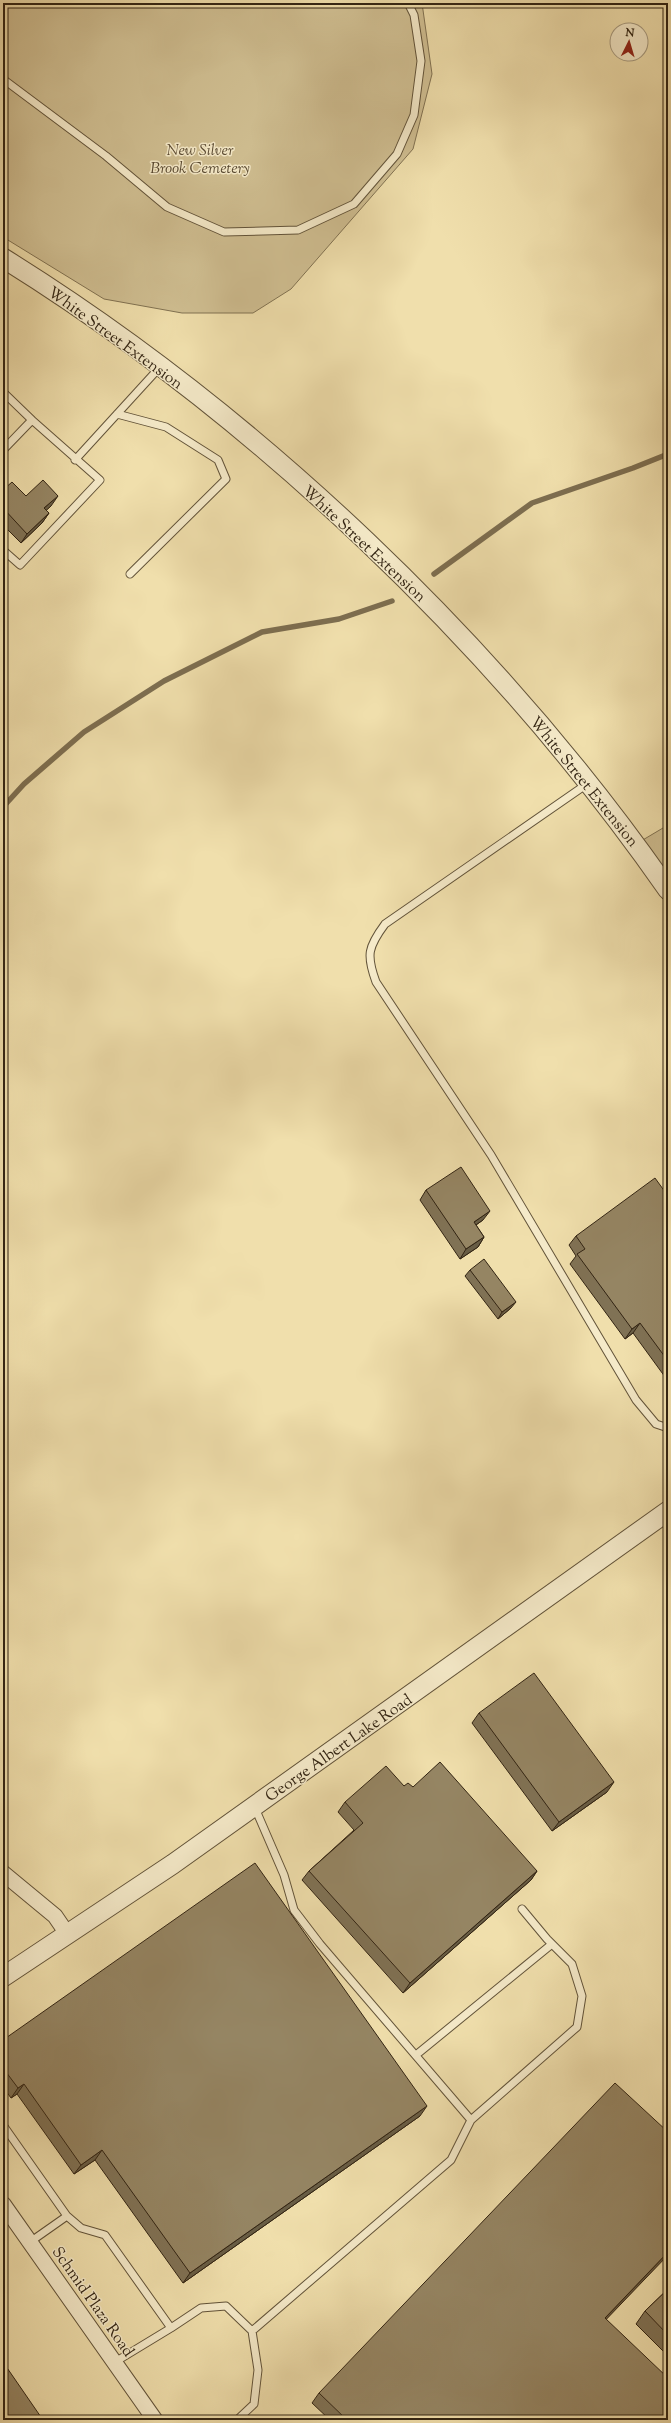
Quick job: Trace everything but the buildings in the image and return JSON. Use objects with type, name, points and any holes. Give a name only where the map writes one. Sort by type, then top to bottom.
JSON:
[{"type":"street","name":"White Street Extension","points":[[3,258],[64,297],[160,367],[247,436],[334,512],[412,586],[527,708],[636,844],[668,890]]},
{"type":"street","name":"George Albert Lake Road","points":[[3,1977],[68,1935],[254,1807],[668,1511]]},
{"type":"street","points":[[3,1873],[55,1916],[68,1935]]},
{"type":"street","name":"Schmid Plaza Road","points":[[3,2204],[155,2420]]},
{"type":"lane","points":[[3,78],[106,156],[167,207],[224,232],[298,230],[354,204],[397,154],[414,115],[421,61],[414,15],[408,3]]},
{"type":"lane","points":[[75,460],[160,367]]},
{"type":"lane","points":[[3,392],[75,460],[100,480],[20,565],[3,550]]},
{"type":"lane","points":[[117,414],[166,427],[218,460],[226,478],[130,574]]},
{"type":"lane","points":[[3,450],[32,420]]},
{"type":"lane","points":[[588,783],[385,924],[371,944],[369,963],[376,982],[491,1154],[636,1400],[656,1424],[668,1428]]},
{"type":"lane","points":[[254,1807],[284,1875],[294,1910],[320,1944],[471,2120]]},
{"type":"lane","points":[[252,2331],[451,2160],[471,2120],[577,2027],[582,1996],[572,1964],[552,1944],[522,1909]]},
{"type":"lane","points":[[416,2055],[552,1944]]},
{"type":"lane","points":[[3,2125],[67,2216],[81,2228],[105,2235],[171,2328]]},
{"type":"lane","points":[[30,2242],[67,2216]]},
{"type":"lane","points":[[115,2362],[201,2308],[226,2306],[252,2331],[258,2370],[254,2404],[237,2420]]},
{"type":"green space","name":"New Silver Brook Cemetery","points":[[3,3],[422,3],[432,74],[413,149],[291,289],[253,313],[182,313],[104,299],[3,237]]},
{"type":"green space","points":[[668,825],[668,898],[636,844]]},
{"type":"waterway","points":[[434,574],[532,503],[633,468],[668,454]]},
{"type":"waterway","points":[[3,807],[24,784],[84,732],[164,681],[262,632],[339,619],[392,601]]}]
